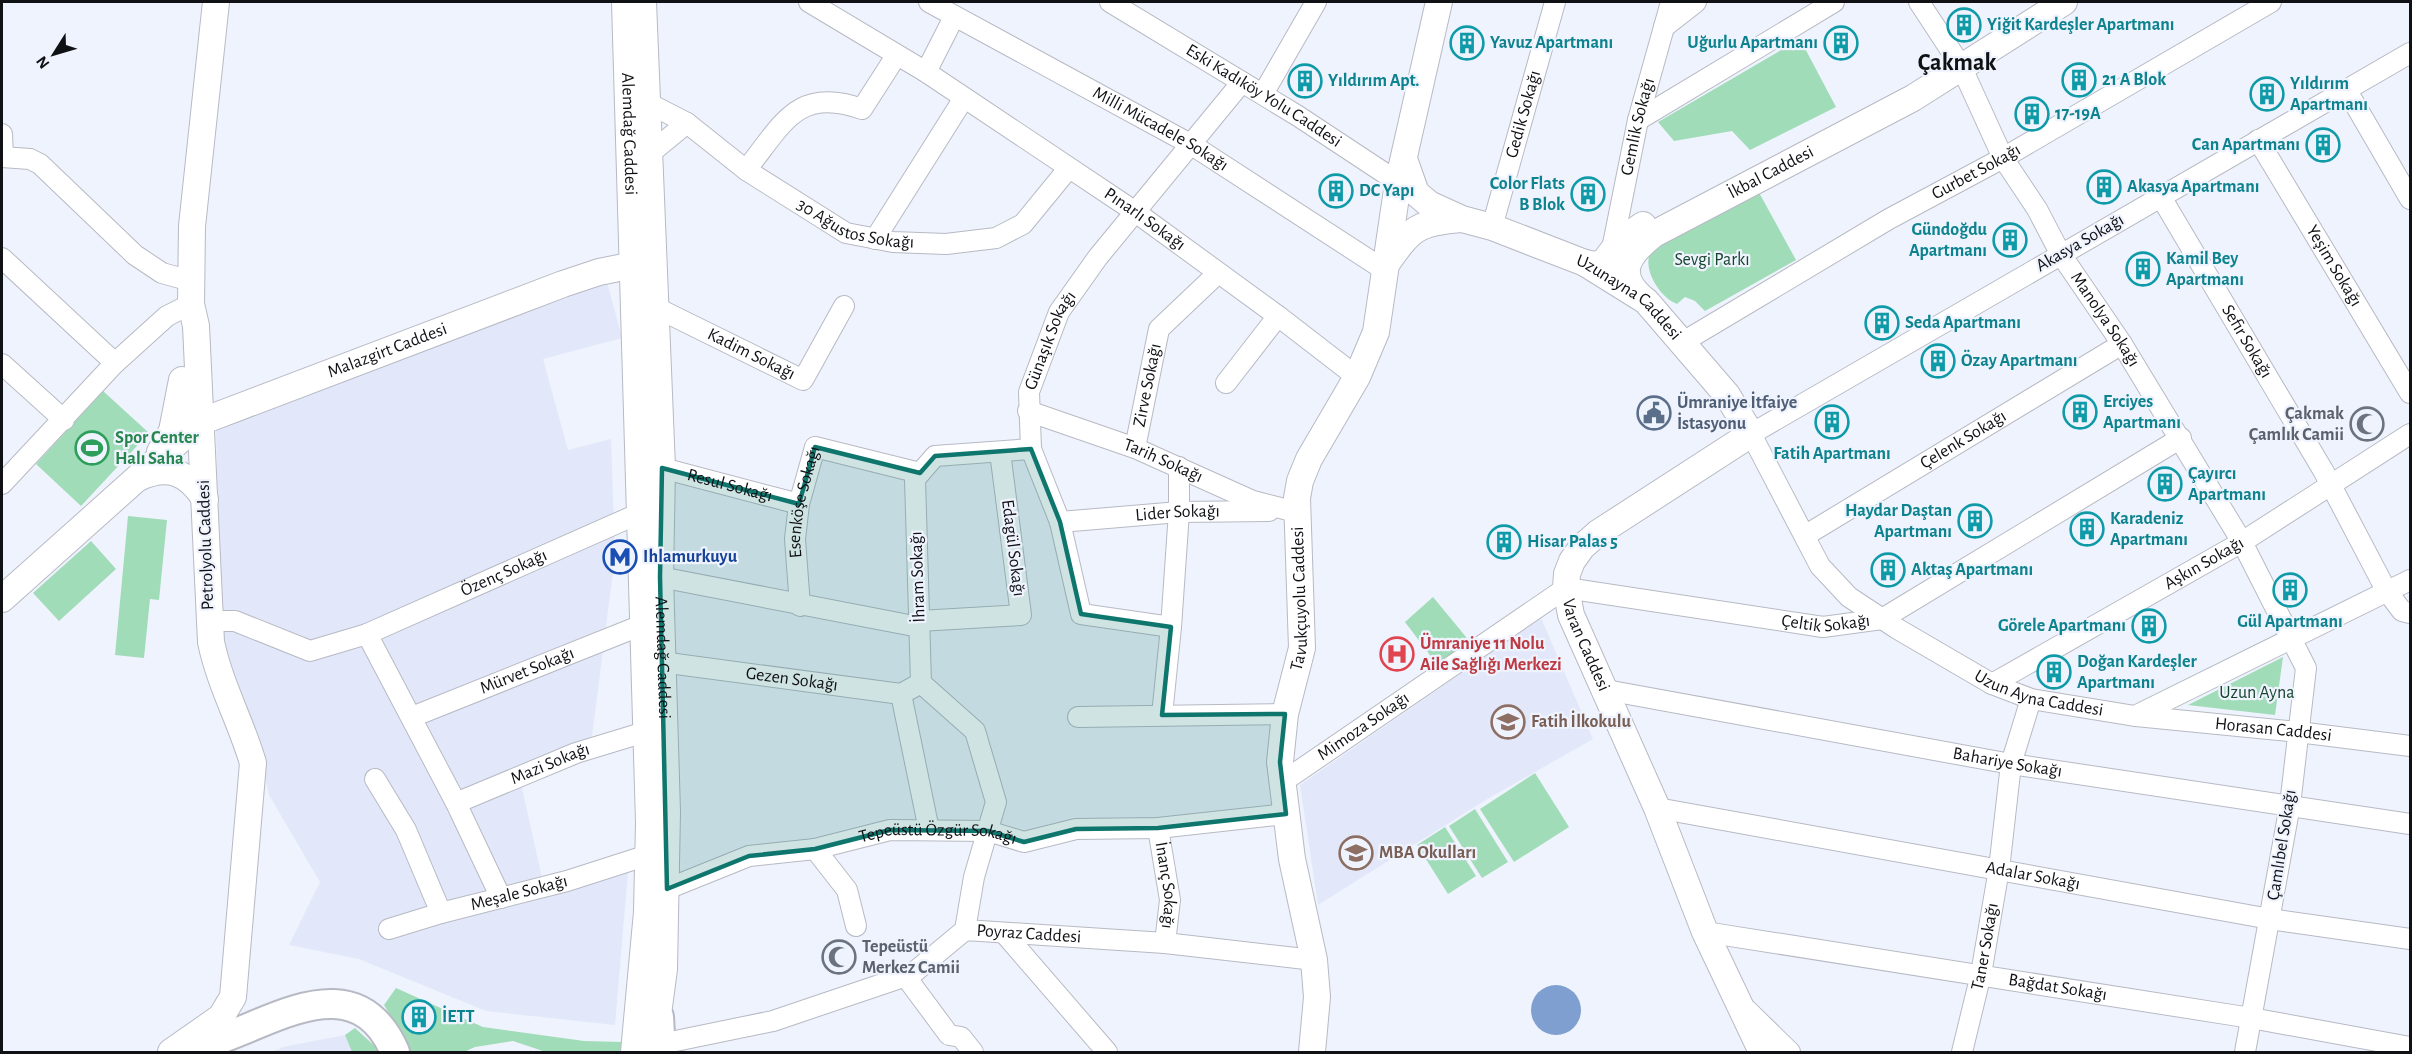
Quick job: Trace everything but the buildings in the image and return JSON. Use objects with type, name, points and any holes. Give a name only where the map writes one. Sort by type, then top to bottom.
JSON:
[{"type":"highway","points":[[187,1053],[292,1009],[315,1004],[334,1004],[354,1009],[372,1019],[387,1034],[395,1053]]},
{"type":"main road","name":"Petrolyolu Caddesi","points":[[171,1053],[220,1017],[233,998],[253,763],[243,729],[217,669],[209,621],[200,422],[190,378],[196,326],[191,292],[197,171],[216,2]]},
{"type":"main road","name":"Alemdağ Caddesi","points":[[627,2],[646,102],[648,155],[643,263],[640,513],[648,855],[647,912],[634,1053]]},
{"type":"main road","name":"Alemdağ Caddesi","points":[[627,2],[643,263],[657,308],[662,468],[661,662],[668,812],[664,969],[658,1042]]},
{"type":"main road","name":"Tavukçuyolu Caddesi","points":[[1312,1053],[1317,998],[1314,960],[1292,859],[1281,783],[1285,714],[1302,648],[1303,628],[1296,512],[1300,481],[1309,459],[1357,377],[1376,332],[1383,269],[1406,178],[1439,2]]},
{"type":"main road","name":"İkbal Caddesi","points":[[1585,263],[1600,265],[1619,261],[1620,241],[1658,215],[1961,66],[2064,2]]},
{"type":"main road","name":"Uzunayna Caddesi","points":[[1406,178],[1429,204],[1462,219],[1492,227],[1585,263],[1646,301],[1727,395],[1751,434]]},
{"type":"main road","name":"Uzunayna Caddesi","points":[[1383,269],[1414,230],[1429,222],[1462,219]]},
{"type":"main road","points":[[1619,261],[1629,284],[1646,301]]},
{"type":"main road","name":"Malazgirt Caddesi","points":[[4,592],[200,422],[563,284],[599,272],[643,263]]},
{"type":"main road","name":"Malazgirt Caddesi","points":[[155,460],[172,431],[190,378]]},
{"type":"main road","points":[[190,378],[229,411]]},
{"type":"main road","name":"Varan Caddesi","points":[[1751,434],[1599,533],[1572,561],[1566,574],[1566,588],[1571,615],[1657,808],[1733,996],[1762,1053]]},
{"type":"main road","points":[[135,479],[155,471],[174,471],[194,483],[205,499]]},
{"type":"street","name":"Pınarlı Sokağı","points":[[809,2],[926,72],[1134,212],[1278,316],[1357,377]]},
{"type":"street","name":"Milli Mücadele Sokağı","points":[[929,2],[1192,145],[1383,269]]},
{"type":"street","name":"Eski Kadıköy Yolu Caddesi","points":[[1110,2],[1139,9],[1242,82],[1358,154],[1406,178]]},
{"type":"street","points":[[1263,94],[1316,2]]},
{"type":"street","name":"Gedik Sokağı","points":[[1492,227],[1555,2]]},
{"type":"street","name":"Gemlik Sokağı","points":[[1619,261],[1638,120],[1671,2]]},
{"type":"street","points":[[1664,27],[1696,2]]},
{"type":"street","points":[[1638,120],[1833,2]]},
{"type":"street","name":"Manolya Sokağı","points":[[1919,2],[1961,66],[2003,158],[2037,209],[2060,254],[2122,344],[2242,542],[2292,640]]},
{"type":"street","name":"Gurbet Sokağı","points":[[1683,342],[1889,219],[2003,158],[2271,2]]},
{"type":"street","points":[[926,72],[954,16]]},
{"type":"street","name":"Akasya Sokağı","points":[[1751,434],[2410,53]]},
{"type":"street","points":[[746,170],[789,116],[815,101],[839,101],[862,109],[896,56]]},
{"type":"street","name":"Günaşık Sokağı","points":[[1172,619],[1081,615],[1060,522],[1031,449],[1029,392],[1036,368],[1059,312],[1134,212],[1242,82]]},
{"type":"street","points":[[2346,89],[2410,199]]},
{"type":"street","points":[[875,239],[964,98]]},
{"type":"street","name":"30 Ağustos Sokağı","points":[[646,102],[687,123],[746,170],[846,234],[875,239],[946,244],[996,238],[1023,224],[1068,169]]},
{"type":"street","points":[[648,155],[687,123]]},
{"type":"street","points":[[2,134],[2,157],[30,159],[40,164],[135,255],[191,292],[115,363],[64,420],[6,472]]},
{"type":"street","name":"Yeşim Sokağı","points":[[2258,140],[2410,393]]},
{"type":"street","name":"Sefir Sokağı","points":[[2161,197],[2331,483],[2386,590],[2406,612]]},
{"type":"street","points":[[2,258],[115,363]]},
{"type":"street","name":"Zirve Sokağı","points":[[1135,448],[1159,330],[1217,274]]},
{"type":"street","name":"Kadim Sokağı","points":[[657,308],[803,380],[844,306]]},
{"type":"street","points":[[1227,383],[1278,316]]},
{"type":"street","name":"Çelenk Sokağı","points":[[1806,535],[2122,344]]},
{"type":"street","points":[[2,364],[64,420]]},
{"type":"street","name":"Tarih Sokağı","points":[[1028,411],[1135,448],[1253,501],[1296,512]]},
{"type":"street","name":"Uzun Ayna Caddesi","points":[[1751,434],[1821,566],[1849,597],[1992,684],[2031,699],[2135,716]]},
{"type":"street","name":"Aşkın Sokağı","points":[[1992,684],[2242,542],[2410,434]]},
{"type":"street","name":"Çeltik Sokağı","points":[[1566,588],[1823,627],[1882,619],[2181,438]]},
{"type":"street","name":"Esenköşe Sokağı","points":[[800,606],[795,539],[799,504],[815,447],[920,473]]},
{"type":"street","points":[[920,473],[935,456],[1031,449]]},
{"type":"street","name":"Edagül Sokağı","points":[[660,577],[800,606],[919,624],[1021,615],[1000,452]]},
{"type":"street","points":[[1170,716],[1179,467]]},
{"type":"street","name":"Resul Sokağı","points":[[662,468],[799,504]]},
{"type":"street","name":"İhram Sokağı","points":[[920,473],[915,479],[921,683]]},
{"type":"street","name":"Lider Sokağı","points":[[1060,522],[1179,512],[1296,512]]},
{"type":"street","name":"Özenç Sokağı","points":[[209,621],[235,621],[310,651],[367,634],[640,513]]},
{"type":"street","points":[[2135,716],[2410,580]]},
{"type":"street","name":"Mimoza Sokağı","points":[[1281,783],[1566,588]]},
{"type":"street","name":"Mürvet Sokağı","points":[[412,717],[642,625]]},
{"type":"street","points":[[367,634],[456,803],[501,898]]},
{"type":"street","name":"Çamlıbel Sokağı","points":[[2245,1053],[2290,804],[2306,668],[2292,640]]},
{"type":"street","name":"Gezen Sokağı","points":[[661,662],[901,694]]},
{"type":"street","points":[[929,830],[901,694],[921,683],[975,731],[996,802],[974,877],[965,930]]},
{"type":"street","name":"Bahariye Sokağı","points":[[1606,690],[2011,764],[2290,804],[2410,824]]},
{"type":"street","name":"Taner Sokağı","points":[[1962,1053],[1981,974],[1999,869],[2011,764],[2031,699]]},
{"type":"street","points":[[1078,717],[1285,714]]},
{"type":"street","name":"Horasan Caddesi","points":[[2135,716],[2410,746]]},
{"type":"street","name":"Mazi Sokağı","points":[[456,803],[576,753],[645,732]]},
{"type":"street","points":[[375,779],[406,830],[441,913]]},
{"type":"street","name":"Adalar Sokağı","points":[[1657,808],[2270,919],[2410,939]]},
{"type":"street","name":"Tepeüstü Özgür Sokağı","points":[[667,889],[749,856],[815,849],[890,830],[988,831],[1024,842],[1076,829],[1158,828],[1286,814]]},
{"type":"street","name":"İnanç Sokağı","points":[[1158,828],[1170,900],[1165,943]]},
{"type":"street","points":[[815,849],[847,890],[856,926]]},
{"type":"street","name":"Meşale Sokağı","points":[[389,929],[441,913],[567,881],[648,855]]},
{"type":"street","name":"Poyraz Caddesi","points":[[658,1042],[773,1021],[912,975],[965,930],[1165,943],[1314,960]]},
{"type":"street","name":"Bağdat Sokağı","points":[[1706,932],[2251,1018],[2410,1047]]},
{"type":"street","points":[[1004,933],[1107,1053]]},
{"type":"street","points":[[906,976],[949,1035],[961,1037],[973,1053]]},
{"type":"street","name":"Varan Caddesi","points":[[1733,996],[1790,1053]]},
{"type":"highlighted area","points":[[815,447],[920,473],[935,456],[1031,449],[1060,522],[1081,614],[1171,627],[1162,715],[1285,714],[1280,762],[1286,814],[1158,828],[1076,829],[1024,842],[988,831],[890,830],[815,849],[749,856],[667,889],[660,577],[662,468],[799,504]]},
{"type":"shaded area","points":[[607,282],[622,338],[543,359],[568,450],[611,439],[615,556],[592,736],[520,779],[544,887],[628,872],[615,1025],[486,1011],[359,959],[289,945],[320,882],[269,795],[256,739],[221,636],[216,430]]},
{"type":"shaded area","points":[[1541,618],[1593,739],[1484,801],[1318,905],[1300,785]]},
{"type":"shaded area","points":[[345,1035],[352,1052],[272,1052],[283,1047]]},
{"type":"green space","points":[[1800,39],[1836,107],[1750,150],[1732,131],[1674,141],[1658,122]]},
{"type":"green space","name":"Sevgi Parkı","points":[[1757,189],[1796,260],[1705,311],[1695,301],[1685,297],[1677,304],[1671,301],[1658,289],[1650,273],[1648,265],[1652,250]]},
{"type":"green space","name":"Spor Center Halı Saha","points":[[103,391],[149,433],[81,506],[36,464]]},
{"type":"green space","points":[[128,516],[167,520],[159,600],[150,599],[144,658],[115,655]]},
{"type":"green space","points":[[91,541],[116,569],[59,621],[33,593]]},
{"type":"green space","points":[[1433,597],[1471,643],[1439,667],[1405,622]]},
{"type":"green space","name":"Uzun Ayna","points":[[2283,657],[2275,715],[2188,705]]},
{"type":"green space","points":[[1535,773],[1569,827],[1514,862],[1480,809]]},
{"type":"green space","points":[[1475,809],[1508,862],[1482,878],[1449,826]]},
{"type":"green space","points":[[1445,827],[1476,876],[1448,894],[1417,845]]},
{"type":"green space","points":[[396,988],[483,1027],[584,1041],[622,1042],[620,1052],[546,1052],[513,1041],[475,1047],[464,1052],[408,1052],[404,1039],[384,1005]]},
{"type":"green space","points":[[355,1028],[379,1052],[352,1052],[345,1035]]},
{"type":"water","points":[[1556,985],[1574,992],[1581,1010],[1574,1028],[1556,1035],[1538,1028],[1531,1010],[1538,992]]},
{"type":"place","name":"Yiğit Kardeşler Apartmanı","points":[[1964,25]]},
{"type":"place","name":"Yavuz Apartmanı","points":[[1467,43]]},
{"type":"place","name":"Uğurlu Apartmanı","points":[[1841,43]]},
{"type":"place","name":"21 A Blok","points":[[2079,80]]},
{"type":"place","name":"Yıldırım Apt.","points":[[1305,81]]},
{"type":"place","name":"Yıldırım Apartmanı","points":[[2267,94]]},
{"type":"place","name":"17-19A","points":[[2032,114]]},
{"type":"place","name":"Can Apartmanı","points":[[2323,145]]},
{"type":"place","name":"Akasya Apartmanı","points":[[2104,187]]},
{"type":"place","name":"DC Yapı","points":[[1336,191]]},
{"type":"place","name":"Color Flats B Blok","points":[[1588,194]]},
{"type":"place","name":"Gündoğdu Apartmanı","points":[[2010,240]]},
{"type":"place","name":"Kamil Bey Apartmanı","points":[[2143,269]]},
{"type":"place","name":"Seda Apartmanı","points":[[1882,323]]},
{"type":"place","name":"Özay Apartmanı","points":[[1938,361]]},
{"type":"place","name":"Erciyes Apartmanı","points":[[2080,412]]},
{"type":"place","name":"Ümraniye İtfaiye İstasyonu","points":[[1654,413]]},
{"type":"place","name":"Fatih Apartmanı","points":[[1832,422]]},
{"type":"place","name":"Çakmak Çamlık Camii","points":[[2367,424]]},
{"type":"place","name":"Spor Center Halı Saha","points":[[92,448]]},
{"type":"place","name":"Çayırcı Apartmanı","points":[[2165,484]]},
{"type":"place","name":"Haydar Daştan Apartmanı","points":[[1975,521]]},
{"type":"place","name":"Karadeniz Apartmanı","points":[[2087,529]]},
{"type":"place","name":"Hisar Palas 5","points":[[1504,542]]},
{"type":"place","name":"Ihlamurkuyu","points":[[620,557]]},
{"type":"place","name":"Aktaş Apartmanı","points":[[1888,570]]},
{"type":"place","name":"Gül Apartmanı","points":[[2290,590]]},
{"type":"place","name":"Görele Apartmanı","points":[[2149,626]]},
{"type":"place","name":"Ümraniye 11 Nolu Aile Sağlığı Merkezi","points":[[1397,654]]},
{"type":"place","name":"Doğan Kardeşler Apartmanı","points":[[2054,672]]},
{"type":"place","name":"Fatih İlkokulu","points":[[1508,722]]},
{"type":"place","name":"MBA Okulları","points":[[1356,853]]},
{"type":"place","name":"Tepeüstü Merkez Camii","points":[[839,957]]},
{"type":"place","name":"İETT","points":[[419,1017]]},
{"type":"district","name":"Çakmak","points":[[1957,63]]}]
